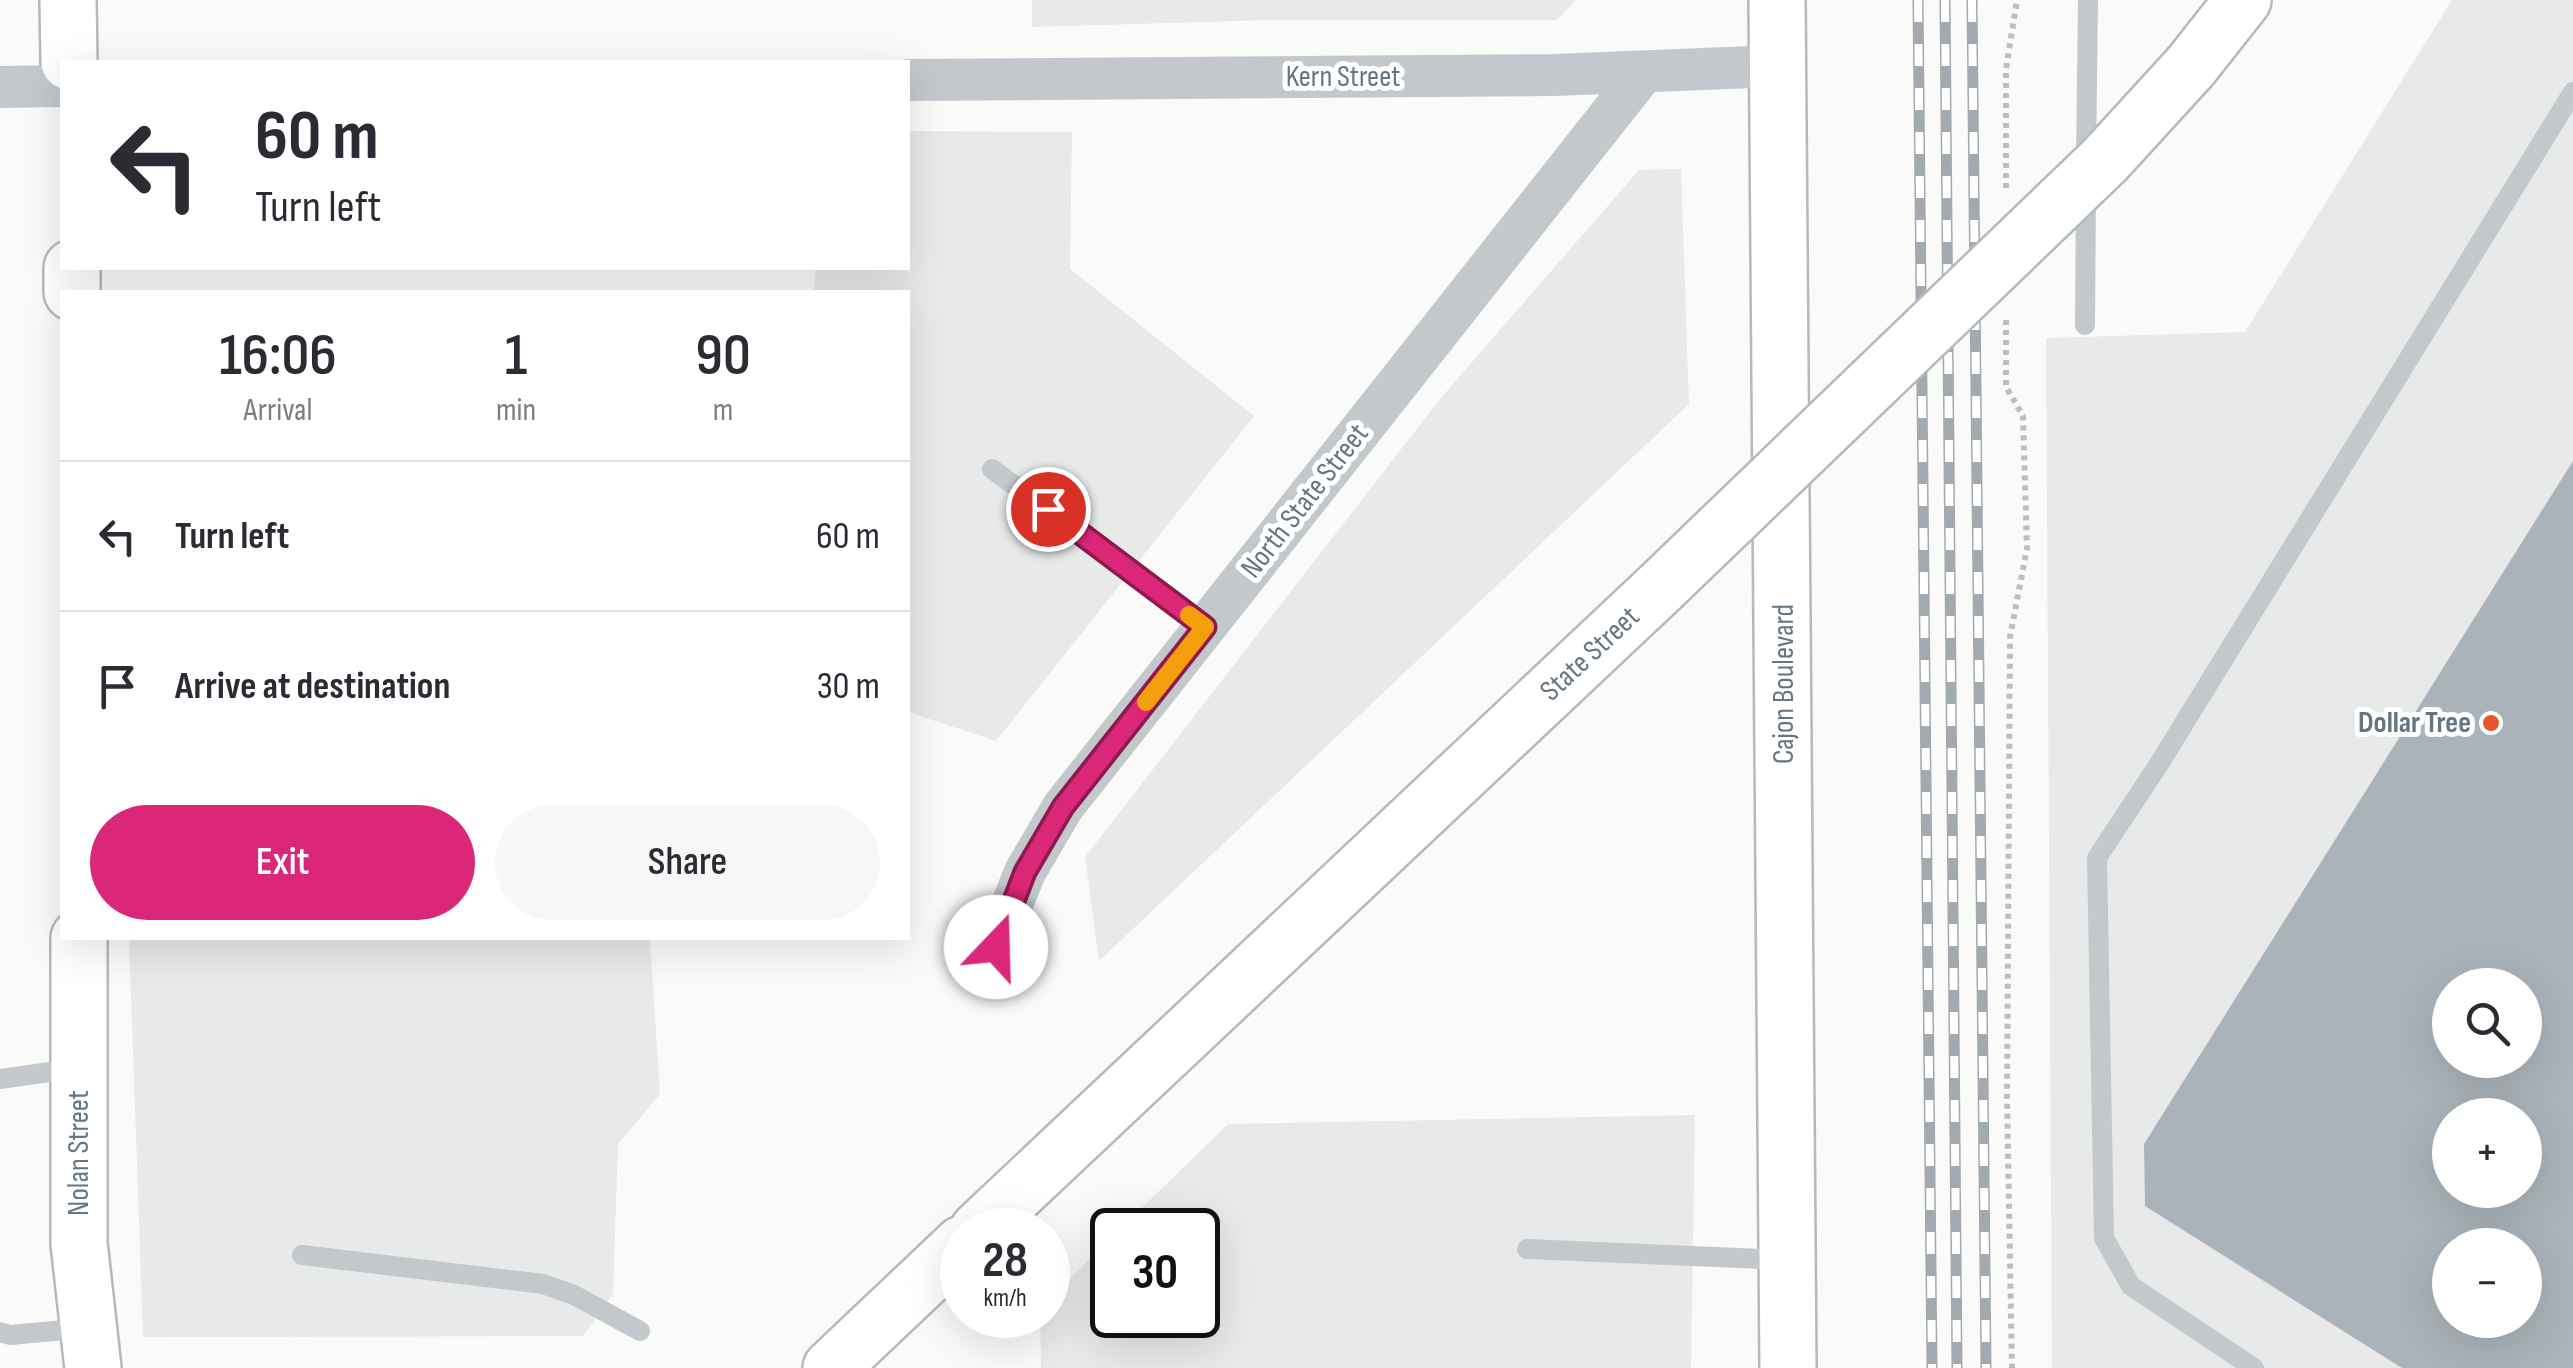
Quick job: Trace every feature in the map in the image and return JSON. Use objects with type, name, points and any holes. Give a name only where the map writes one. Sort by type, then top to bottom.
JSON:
[{"type":"main road","points":[[68,0],[69,60]]},
{"type":"main road","name":"Cajon Boulevard","points":[[1778,0],[1788,1368]]},
{"type":"main road","name":"State Street","points":[[1001,1208],[1661,587],[2105,160],[2191,66],[2243,0]]},
{"type":"main road","name":"Nolan Street","points":[[79,940],[79,1243],[91,1348]]},
{"type":"main road","points":[[831,1368],[940,1265]]},
{"type":"street","name":"Kern Street","points":[[910,80],[1643,73],[1778,66]]},
{"type":"street","name":"North State Street","points":[[996,947],[1025,872],[1063,807],[1643,73]]},
{"type":"street","points":[[0,86],[60,86]]},
{"type":"lane","points":[[2085,325],[2088,0]]},
{"type":"lane","points":[[2254,1368],[2132,1286],[2104,1238],[2097,858],[2170,748],[2573,92]]},
{"type":"lane","points":[[992,469],[1205,627]]},
{"type":"lane","points":[[0,1079],[79,1068]]},
{"type":"lane","points":[[1527,1249],[1786,1260]]},
{"type":"lane","points":[[302,1255],[543,1284],[574,1295],[640,1330]]},
{"type":"lane","points":[[0,1332],[91,1348]]},
{"type":"path","points":[[2006,208],[2006,69],[2017,0]]},
{"type":"path","points":[[2006,308],[2006,387],[2023,416],[2027,548],[2010,638],[2007,1098],[2012,1368]]},
{"type":"shaded area","points":[[1032,0],[1576,0],[1557,20],[1273,20],[1032,27]]},
{"type":"shaded area","points":[[2452,0],[2573,0],[2573,1368],[2052,1368],[2046,338],[2245,332]]},
{"type":"shaded area","points":[[910,131],[1072,132],[1070,269],[1254,416],[996,741],[910,713],[910,290],[814,290],[816,270],[910,270]]},
{"type":"shaded area","points":[[1681,169],[1689,404],[1099,961],[1085,857],[1440,399],[1639,170]]},
{"type":"shaded area","points":[[129,940],[650,940],[660,1094],[618,1144],[613,1294],[583,1336],[143,1337]]},
{"type":"shaded area","points":[[1695,1115],[1691,1368],[1041,1368],[1040,1338],[1070,1338],[1070,1278],[1090,1259],[1090,1338],[1220,1338],[1220,1208],[1142,1208],[1228,1124]]},
{"type":"building","name":"Dollar Tree","points":[[2573,461],[2573,1368],[2402,1368],[2145,1206],[2144,1144]]},
{"type":"railway","points":[[1918,0],[1932,1368]]},
{"type":"railway","points":[[1945,0],[1957,1368]]},
{"type":"railway","points":[[1972,0],[1986,1368]]},
{"type":"slow traffic","points":[[1146,702],[1205,627],[1189,615]]},
{"type":"place","name":"Dollar Tree","points":[[2491,723]]},
{"type":"route","points":[[996,947],[1025,872],[1063,807],[1205,627],[1048,509]]}]
